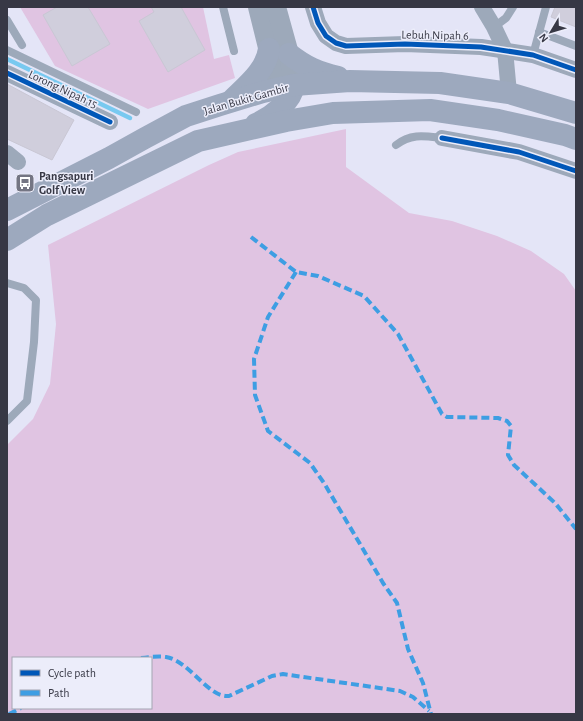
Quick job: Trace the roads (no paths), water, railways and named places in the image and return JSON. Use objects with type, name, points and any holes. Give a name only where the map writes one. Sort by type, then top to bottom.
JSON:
[{"type":"main road","points":[[230,102],[261,70],[268,56],[279,52],[317,72],[350,81]]},
{"type":"main road","name":"Jalan Bukit Gambir","points":[[7,210],[102,162],[186,116],[230,102],[286,91],[350,81],[440,83],[509,93],[576,113]]},
{"type":"main road","points":[[245,130],[267,119],[286,91],[298,105],[333,113]]},
{"type":"main road","points":[[7,240],[47,215],[198,141],[245,130],[333,113],[430,110],[498,120],[565,135],[576,139]]},
{"type":"street","points":[[258,7],[279,52]]},
{"type":"street","points":[[276,7],[279,52],[286,91]]},
{"type":"street","name":"Lebuh Nipah 6","points":[[313,7],[318,23],[326,36],[336,43],[346,46],[380,44],[470,46],[533,55],[576,70]]},
{"type":"street","points":[[482,7],[505,50],[509,93]]},
{"type":"street","name":"Lorong Nipah 15","points":[[7,73],[110,122]]},
{"type":"street","points":[[442,138],[519,152],[576,171]]},
{"type":"lane","points":[[223,7],[234,51]]},
{"type":"lane","points":[[494,27],[506,18],[513,7]]},
{"type":"lane","points":[[533,55],[546,7]]},
{"type":"lane","points":[[7,20],[22,45]]},
{"type":"lane","points":[[539,32],[576,46]]},
{"type":"lane","points":[[7,50],[136,112]]},
{"type":"lane","points":[[396,145],[409,137],[421,135],[442,138]]},
{"type":"lane","points":[[7,283],[24,288],[36,300],[34,342],[27,401],[7,421]]},
{"type":"waterway","points":[[7,59],[130,118]]},
{"type":"place","name":"Pangsapuri Golf View","points":[[25,183]]}]
